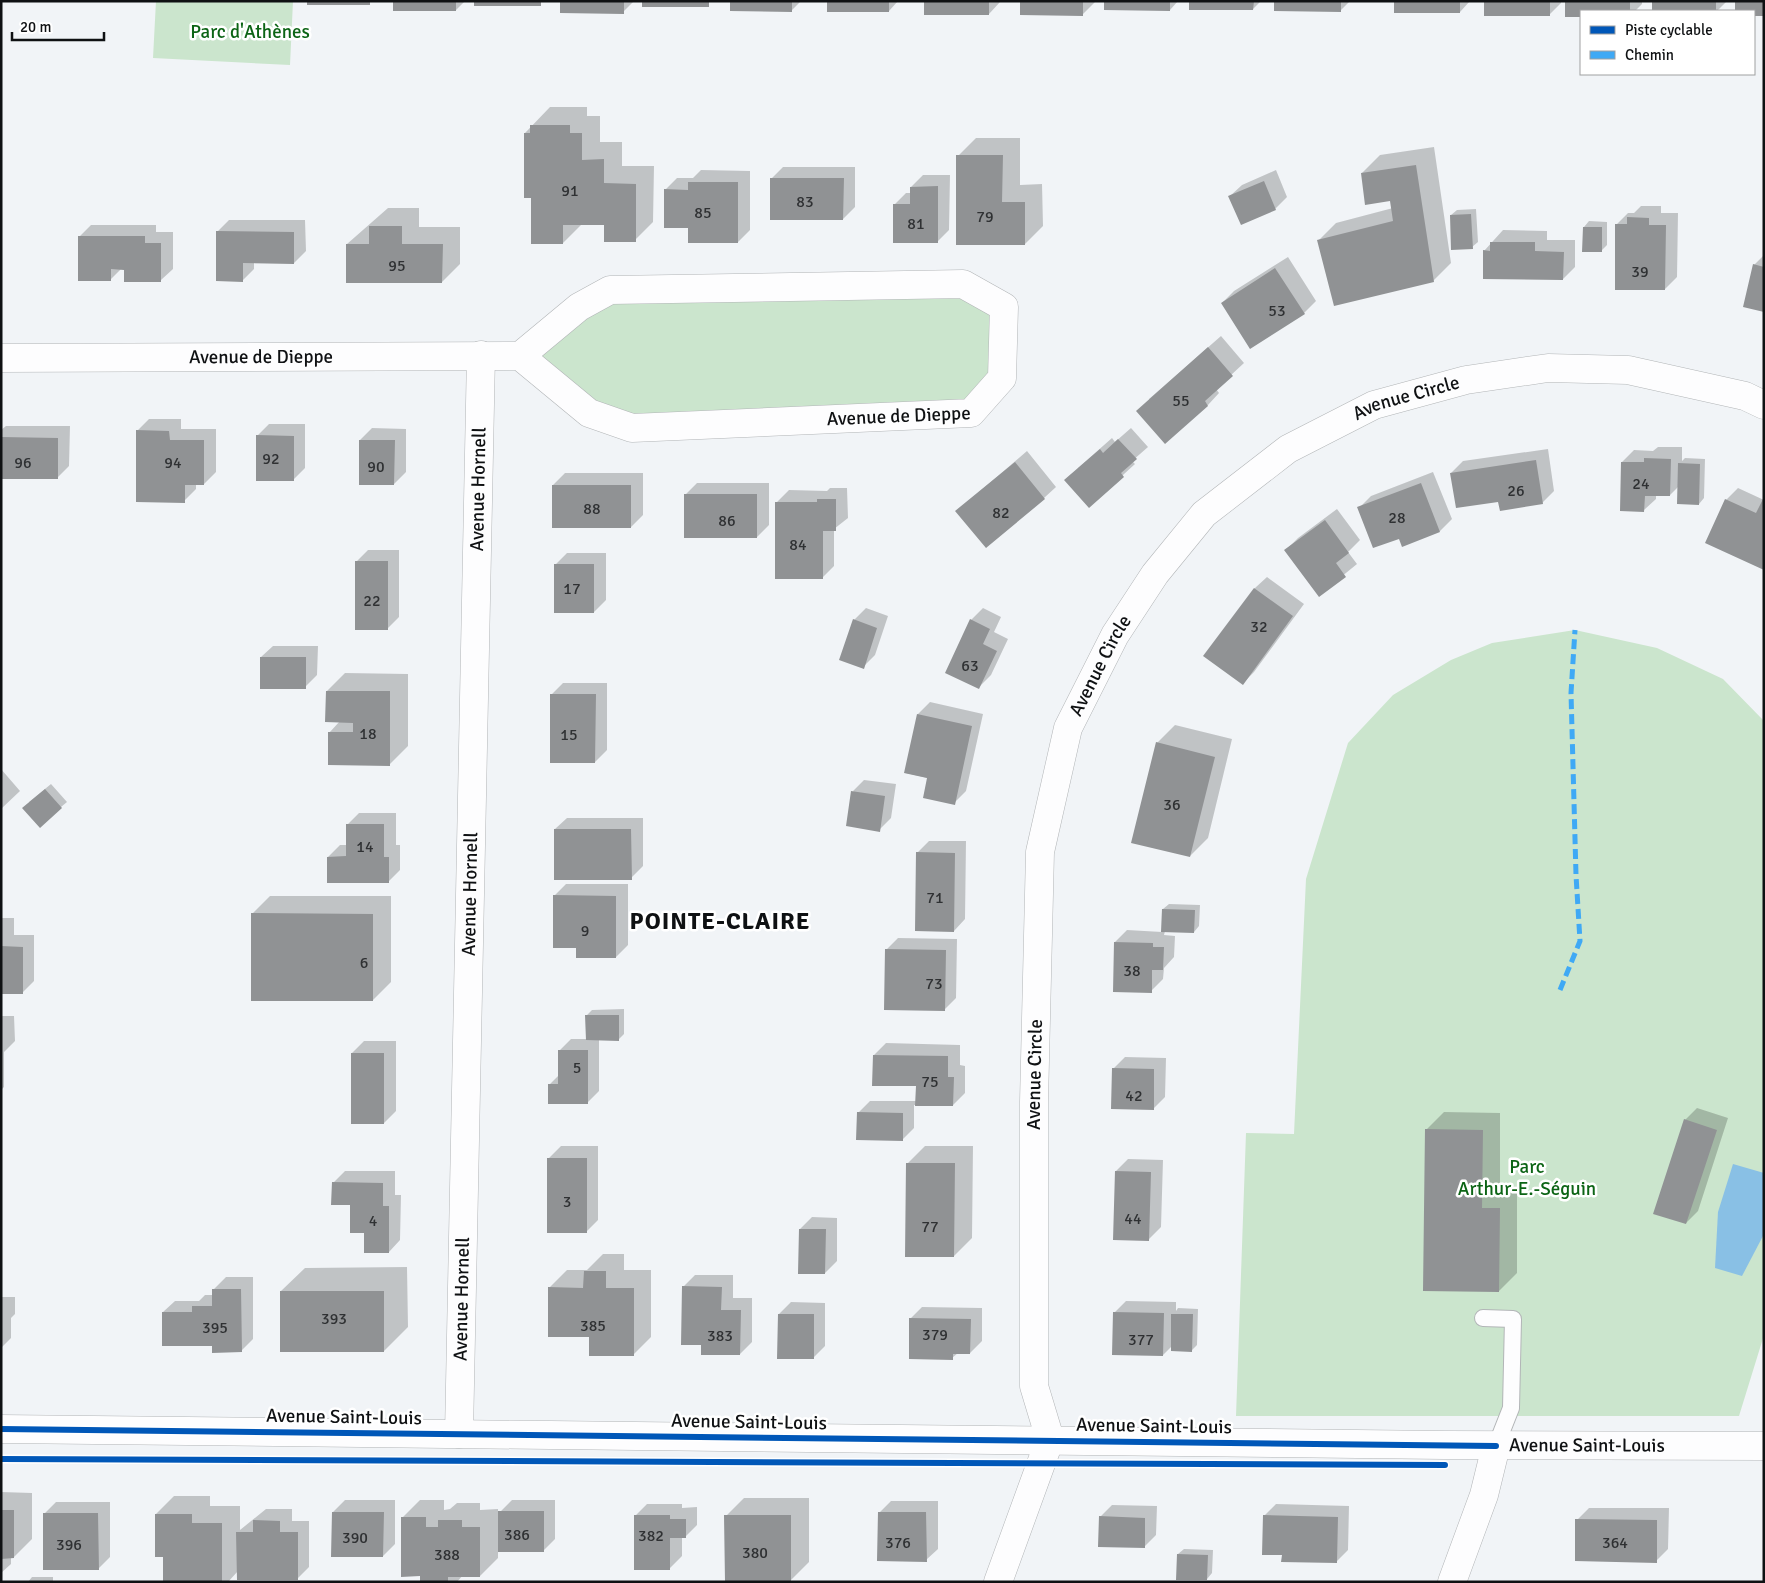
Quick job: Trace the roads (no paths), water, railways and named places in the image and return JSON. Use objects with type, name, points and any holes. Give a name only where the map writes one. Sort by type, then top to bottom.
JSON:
[{"type":"street","name":"Avenue de Dieppe","points":[[1,358],[520,356],[589,413],[632,428],[971,413],[1002,378],[1004,307],[963,284],[610,290],[579,307],[520,356]]},
{"type":"street","name":"Avenue Hornell","points":[[459,1434],[482,355]]},
{"type":"street","name":"Avenue Circle","points":[[1050,1439],[1034,1386],[1034,1102],[1040,852],[1068,728],[1114,635],[1155,574],[1204,514],[1288,449],[1374,405],[1466,380],[1548,368],[1628,370],[1745,396],[1764,405]]},
{"type":"street","name":"Avenue Saint-Louis","points":[[1,1429],[1050,1439],[1496,1446],[1764,1446]]},
{"type":"street","points":[[998,1582],[1050,1439]]},
{"type":"street","points":[[1452,1582],[1484,1495],[1496,1446]]},
{"type":"lane","points":[[1483,1318],[1512,1319],[1511,1408],[1496,1446]]},
{"type":"water","points":[[1733,1164],[1764,1173],[1764,1234],[1742,1276],[1715,1268],[1718,1212]]},
{"type":"district","name":"POINTE-CLAIRE","points":[[720,921]]},
{"type":"park label","name":"Parc d'Athènes","points":[[250,32]]},
{"type":"park label","name":"Parc Arthur-E.-Séguin","points":[[1527,1178]]}]
